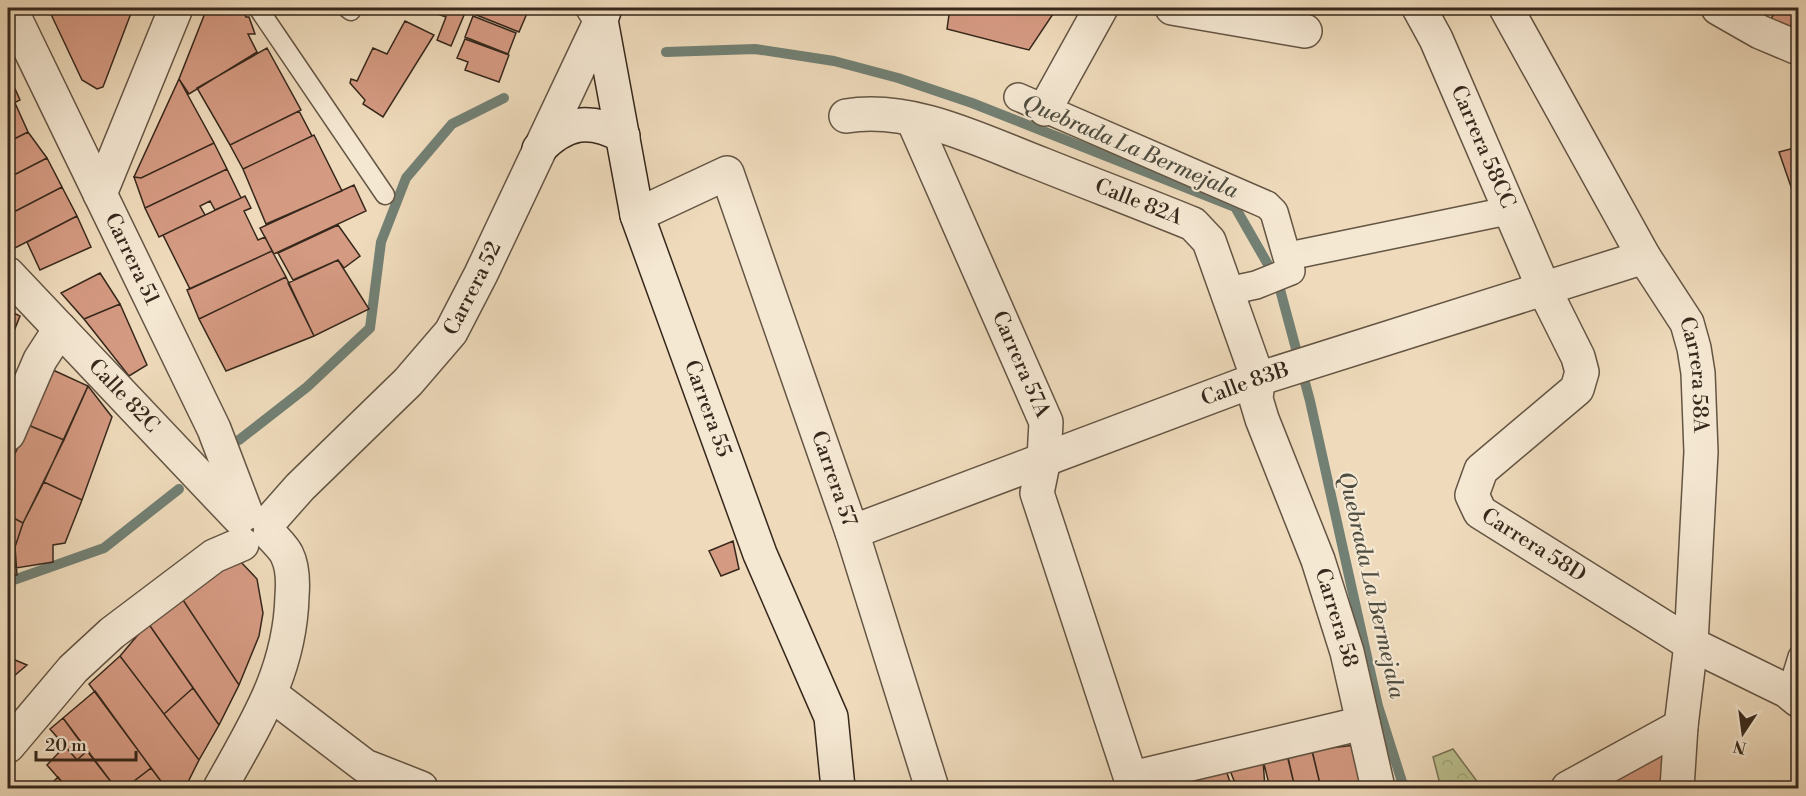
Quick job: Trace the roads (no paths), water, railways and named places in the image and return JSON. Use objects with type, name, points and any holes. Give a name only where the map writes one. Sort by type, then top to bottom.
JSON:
[{"type":"street","name":"Carrera 51","points":[[10,8],[214,429],[253,526]]},
{"type":"street","points":[[100,194],[176,8]]},
{"type":"street","points":[[1101,8],[1032,103],[1267,205],[1274,212],[1290,264]]},
{"type":"street","points":[[1172,8],[1305,31]]},
{"type":"street","name":"Carrera 58CC","points":[[1419,8],[1436,39],[1512,210],[1544,289]]},
{"type":"street","name":"Carrera 58A","points":[[1506,8],[1644,257],[1687,323],[1698,373],[1701,452],[1691,644],[1681,726],[1677,789]]},
{"type":"street","points":[[1718,8],[1760,32],[1798,48]]},
{"type":"street","name":"Carrera 55","points":[[600,12],[637,215],[760,554],[831,717],[838,789]]},
{"type":"street","name":"Carrera 52","points":[[253,526],[300,487],[408,382],[451,332],[540,149],[600,12]]},
{"type":"street","name":"Calle 82A","points":[[846,116],[870,112],[913,120],[962,134],[1193,224],[1209,241],[1228,291],[1258,379],[1256,399],[1275,454]]},
{"type":"street","name":"Carrera 57A","points":[[913,120],[1046,422],[1044,459],[1037,493],[1133,783]]},
{"type":"street","points":[[540,149],[561,131],[588,124],[606,127],[623,136]]},
{"type":"street","name":"Carrera 57","points":[[637,215],[727,173],[852,531],[932,789]]},
{"type":"street","points":[[1228,291],[1262,283],[1290,264],[1512,210]]},
{"type":"street","name":"Calle 83B","points":[[852,531],[1258,379],[1644,257]]},
{"type":"street","name":"Calle 82C","points":[[8,274],[253,526]]},
{"type":"street","name":"Carrera 58D","points":[[1544,289],[1578,357],[1582,372],[1577,389],[1481,470],[1472,495],[1480,512],[1691,644],[1793,696]]},
{"type":"street","points":[[8,434],[40,360],[60,329]]},
{"type":"street","name":"Carrera 58","points":[[1275,454],[1318,560],[1347,652],[1378,789]]},
{"type":"street","points":[[8,746],[73,669],[112,633],[253,526],[287,555],[293,579],[292,612],[272,694],[220,789]]},
{"type":"street","points":[[272,694],[365,766],[421,789]]},
{"type":"street","points":[[1133,783],[1363,723]]},
{"type":"street","points":[[1568,789],[1681,726]]},
{"type":"lane","points":[[258,8],[386,195]]},
{"type":"lane","points":[[1793,696],[1798,655]]},
{"type":"waterway","name":"Quebrada La Bermejala","points":[[666,52],[755,49],[834,61],[898,78],[972,103],[1235,207],[1278,282],[1310,401],[1378,706],[1404,788]]},
{"type":"waterway","name":"Quebrada La Bermejala","points":[[239,440],[307,387],[370,328],[381,242],[406,178],[452,124],[504,98]]},
{"type":"waterway","name":"Quebrada La Bermejala","points":[[8,582],[104,548],[179,489]]}]
